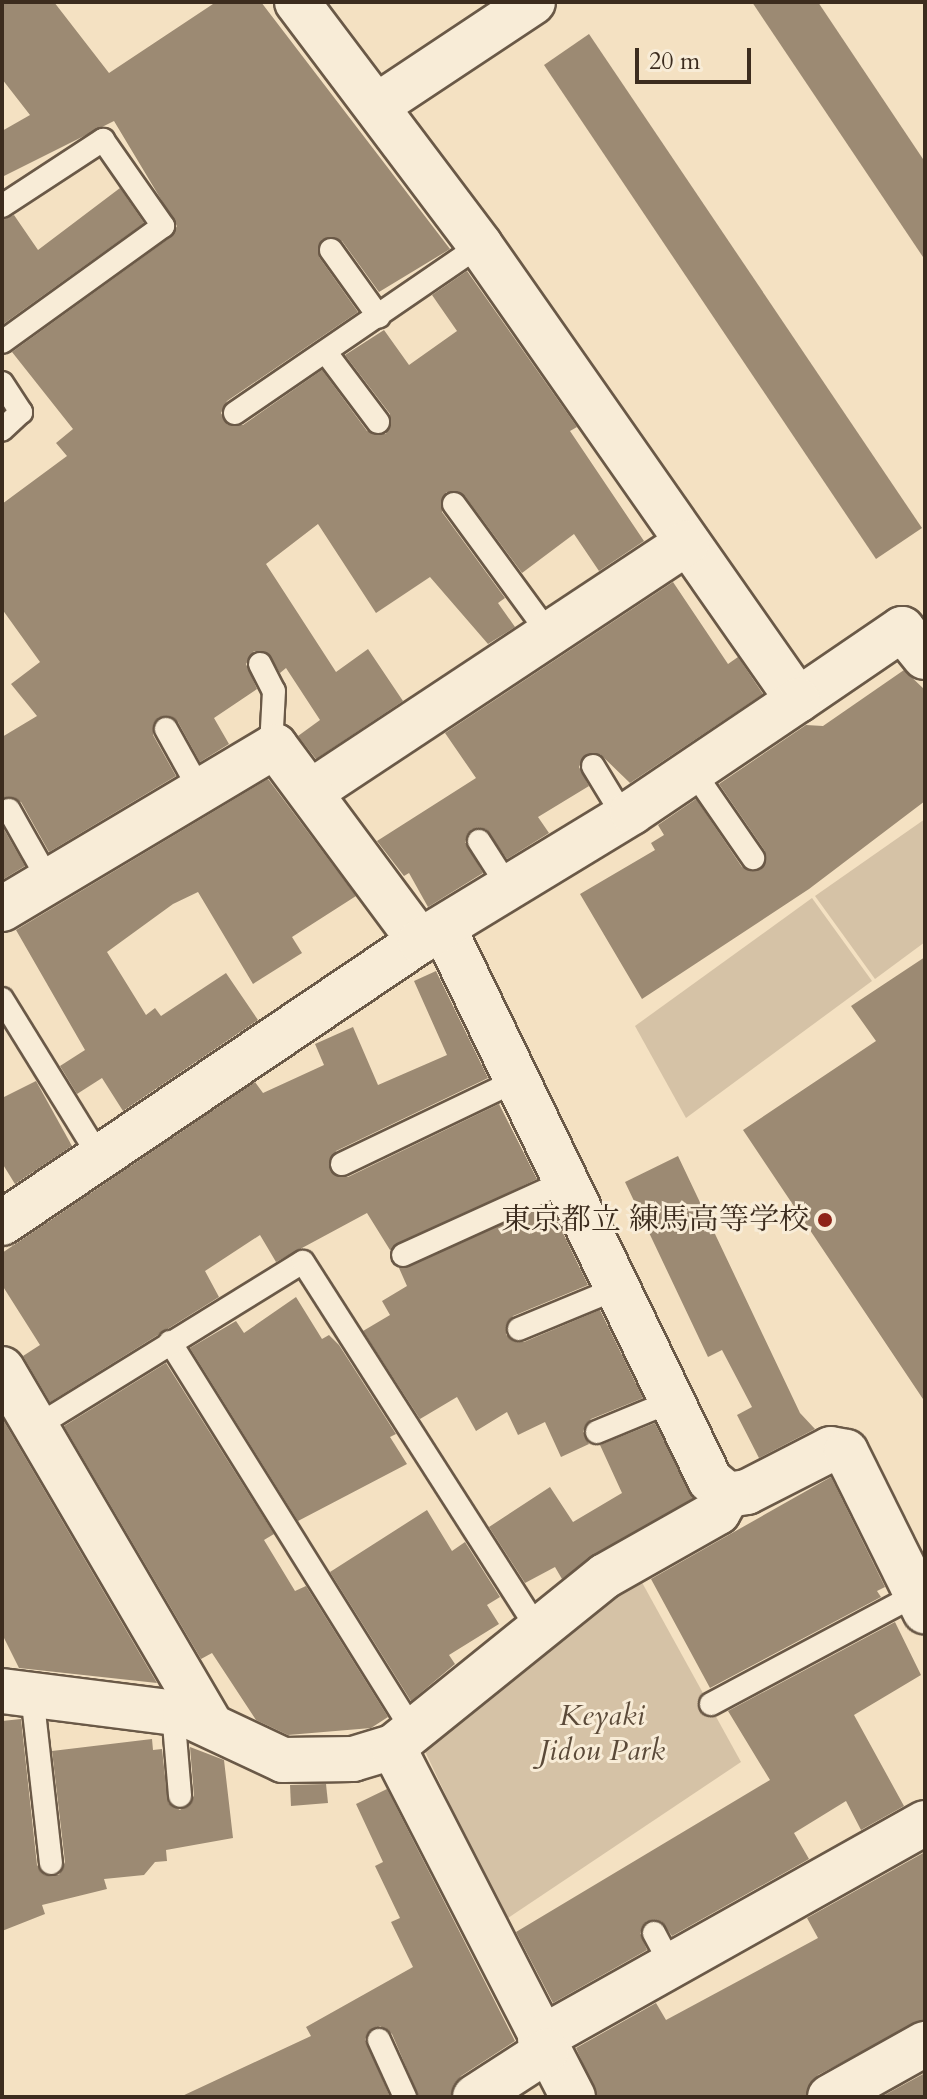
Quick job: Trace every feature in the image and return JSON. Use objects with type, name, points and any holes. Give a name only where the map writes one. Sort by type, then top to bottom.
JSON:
[{"type":"street","points":[[297,2],[378,105],[480,245],[798,700]]},
{"type":"street","points":[[378,105],[533,2]]},
{"type":"street","points":[[312,791],[687,543]]},
{"type":"street","points":[[2,1223],[432,935],[624,817],[798,700],[917,633]]},
{"type":"street","points":[[2,909],[271,747],[280,747],[312,791],[432,935],[517,1080],[710,1480],[728,1495]]},
{"type":"street","points":[[2,1369],[37,1426],[190,1716]]},
{"type":"street","points":[[17,1692],[190,1716],[249,1748],[283,1760],[353,1759],[403,1739],[605,1576],[718,1512],[728,1495],[840,1448],[921,1603]]},
{"type":"street","points":[[403,1739],[543,2045],[573,2097]]},
{"type":"street","points":[[475,2097],[662,1949],[925,1823]]},
{"type":"street","points":[[830,2097],[925,2044]]},
{"type":"lane","points":[[2,206],[103,140],[163,226],[2,342]]},
{"type":"lane","points":[[235,413],[327,354],[480,245]]},
{"type":"lane","points":[[331,250],[379,317]]},
{"type":"lane","points":[[327,354],[378,422]]},
{"type":"lane","points":[[2,383],[21,412],[2,430]]},
{"type":"lane","points":[[454,504],[549,634]]},
{"type":"lane","points":[[260,664],[273,685],[271,747]]},
{"type":"lane","points":[[166,729],[200,790]]},
{"type":"lane","points":[[593,766],[624,817]]},
{"type":"lane","points":[[693,771],[753,858]]},
{"type":"lane","points":[[9,810],[49,881]]},
{"type":"lane","points":[[479,841],[509,888]]},
{"type":"lane","points":[[2,999],[101,1159]]},
{"type":"lane","points":[[342,1164],[517,1080]]},
{"type":"lane","points":[[403,1255],[566,1181]]},
{"type":"lane","points":[[37,1426],[297,1261],[307,1264],[538,1630]]},
{"type":"lane","points":[[519,1329],[618,1288]]},
{"type":"lane","points":[[170,1342],[403,1739]]},
{"type":"lane","points":[[597,1432],[672,1401]]},
{"type":"lane","points":[[711,1704],[921,1603]]},
{"type":"lane","points":[[17,1692],[51,1863]]},
{"type":"lane","points":[[180,1796],[190,1716]]},
{"type":"lane","points":[[379,2040],[405,2097]]},
{"type":"green space","points":[[925,819],[925,942],[875,979],[815,896]]},
{"type":"green space","points":[[812,898],[872,981],[686,1118],[635,1026]]},
{"type":"green space","name":"Keyaki Jidou Park","points":[[639,1577],[741,1762],[505,1920],[422,1745]]},
{"type":"building","points":[[2,2],[54,2],[109,73],[216,2],[261,2],[450,249],[379,292],[342,241],[322,239],[319,257],[358,312],[227,401],[221,413],[228,425],[243,425],[322,370],[367,431],[386,434],[390,414],[345,355],[384,330],[409,365],[457,331],[432,295],[467,271],[577,427],[570,431],[644,541],[599,571],[574,534],[522,573],[465,496],[446,492],[442,512],[505,598],[498,603],[515,627],[488,644],[430,577],[376,613],[318,524],[266,564],[336,672],[368,649],[403,701],[316,759],[298,736],[320,720],[286,668],[280,673],[268,653],[254,651],[246,664],[257,689],[214,718],[229,744],[200,762],[178,722],[159,717],[153,735],[176,776],[49,852],[21,802],[2,798],[2,737],[37,716],[11,684],[40,662],[2,609],[2,504],[67,456],[56,443],[73,429],[12,352],[171,237],[177,226],[114,121],[2,177],[2,131],[30,115],[2,79]]},
{"type":"building","points":[[752,2],[818,2],[925,162],[925,260]]},
{"type":"building","points":[[589,34],[922,528],[876,559],[544,65]]},
{"type":"building","points":[[120,188],[144,223],[2,325],[2,220],[14,215],[38,250]]},
{"type":"building","points":[[673,582],[728,664],[738,657],[763,694],[630,783],[600,754],[585,755],[579,767],[589,786],[538,817],[549,833],[507,859],[486,829],[472,829],[465,842],[483,873],[428,907],[409,873],[404,876],[377,841],[476,778],[445,733]]},
{"type":"building","points":[[904,670],[925,690],[925,801],[809,889],[642,999],[580,894],[655,850],[651,843],[664,835],[658,825],[696,799],[742,867],[760,870],[765,851],[719,784],[806,725],[823,726]]},
{"type":"building","points":[[268,779],[356,896],[292,937],[302,953],[253,984],[198,892],[173,904],[107,952],[146,1015],[155,1008],[161,1016],[226,973],[258,1020],[123,1111],[102,1078],[77,1094],[60,1066],[85,1050],[16,930]]},
{"type":"building","points":[[2,826],[25,866],[2,880]]},
{"type":"building","points":[[925,957],[925,1402],[743,1130],[876,1041],[851,1006]]},
{"type":"building","points":[[436,971],[488,1078],[336,1151],[330,1171],[348,1177],[499,1104],[537,1179],[390,1250],[367,1213],[276,1262],[260,1235],[205,1271],[219,1297],[50,1402],[23,1356],[40,1345],[2,1285],[2,1253],[255,1082],[263,1093],[324,1065],[315,1044],[353,1027],[378,1085],[447,1055],[414,981]]},
{"type":"building","points":[[36,1081],[72,1146],[15,1184],[2,1163],[2,1098]]},
{"type":"building","points":[[678,1156],[800,1413],[815,1429],[759,1458],[737,1415],[752,1407],[722,1350],[708,1357],[625,1182]]},
{"type":"building","points":[[549,1204],[588,1285],[513,1316],[506,1335],[524,1342],[600,1310],[643,1398],[591,1419],[583,1431],[589,1444],[561,1457],[545,1422],[518,1435],[507,1412],[476,1431],[457,1397],[420,1419],[363,1331],[390,1315],[382,1301],[407,1286],[399,1268]]},
{"type":"building","points":[[296,1297],[322,1339],[329,1335],[339,1345],[396,1434],[390,1437],[407,1464],[298,1521],[190,1348],[236,1321],[244,1333]]},
{"type":"building","points":[[166,1363],[274,1534],[264,1540],[295,1591],[306,1586],[388,1717],[371,1728],[288,1735],[256,1720],[212,1653],[201,1659],[64,1426]]},
{"type":"building","points":[[2,1418],[157,1683],[19,1668],[2,1634]]},
{"type":"building","points":[[655,1423],[693,1498],[562,1579],[555,1567],[525,1583],[489,1527],[550,1487],[573,1522],[622,1493],[600,1445]]},
{"type":"building","points":[[831,1477],[885,1587],[877,1591],[881,1597],[710,1688],[651,1579]]},
{"type":"building","points":[[427,1510],[452,1551],[465,1542],[500,1597],[487,1605],[499,1624],[449,1655],[455,1664],[411,1701],[330,1572]]},
{"type":"building","points":[[895,1622],[921,1675],[854,1715],[904,1806],[861,1830],[846,1801],[794,1833],[809,1859],[672,1936],[661,1921],[647,1921],[640,1933],[647,1950],[553,2003],[516,1932],[770,1780],[728,1711]]},
{"type":"building","points":[[21,1719],[37,1865],[45,1875],[59,1875],[65,1862],[52,1751],[152,1739],[153,1750],[162,1749],[168,1803],[180,1810],[194,1796],[190,1747],[224,1760],[233,1838],[166,1850],[167,1861],[155,1862],[144,1875],[104,1879],[107,1889],[42,1905],[45,1914],[2,1931],[2,1721]]},
{"type":"building","points":[[326,1784],[328,1803],[291,1806],[290,1785]]},
{"type":"building","points":[[387,1789],[515,2041],[461,2076],[450,2097],[419,2097],[392,2034],[380,2026],[365,2039],[390,2097],[180,2097],[311,2036],[306,2027],[413,1967],[391,1922],[400,1918],[375,1866],[383,1862],[356,1804]]},
{"type":"building","points":[[925,1852],[925,2019],[818,2075],[805,2097],[598,2097],[576,2048],[656,2003],[666,2020],[818,1938],[807,1918]]},
{"type":"building","points":[[925,2073],[925,2097],[881,2097]]},
{"type":"place","name":"東京都立 練馬高等学校","points":[[825,1220]]}]
